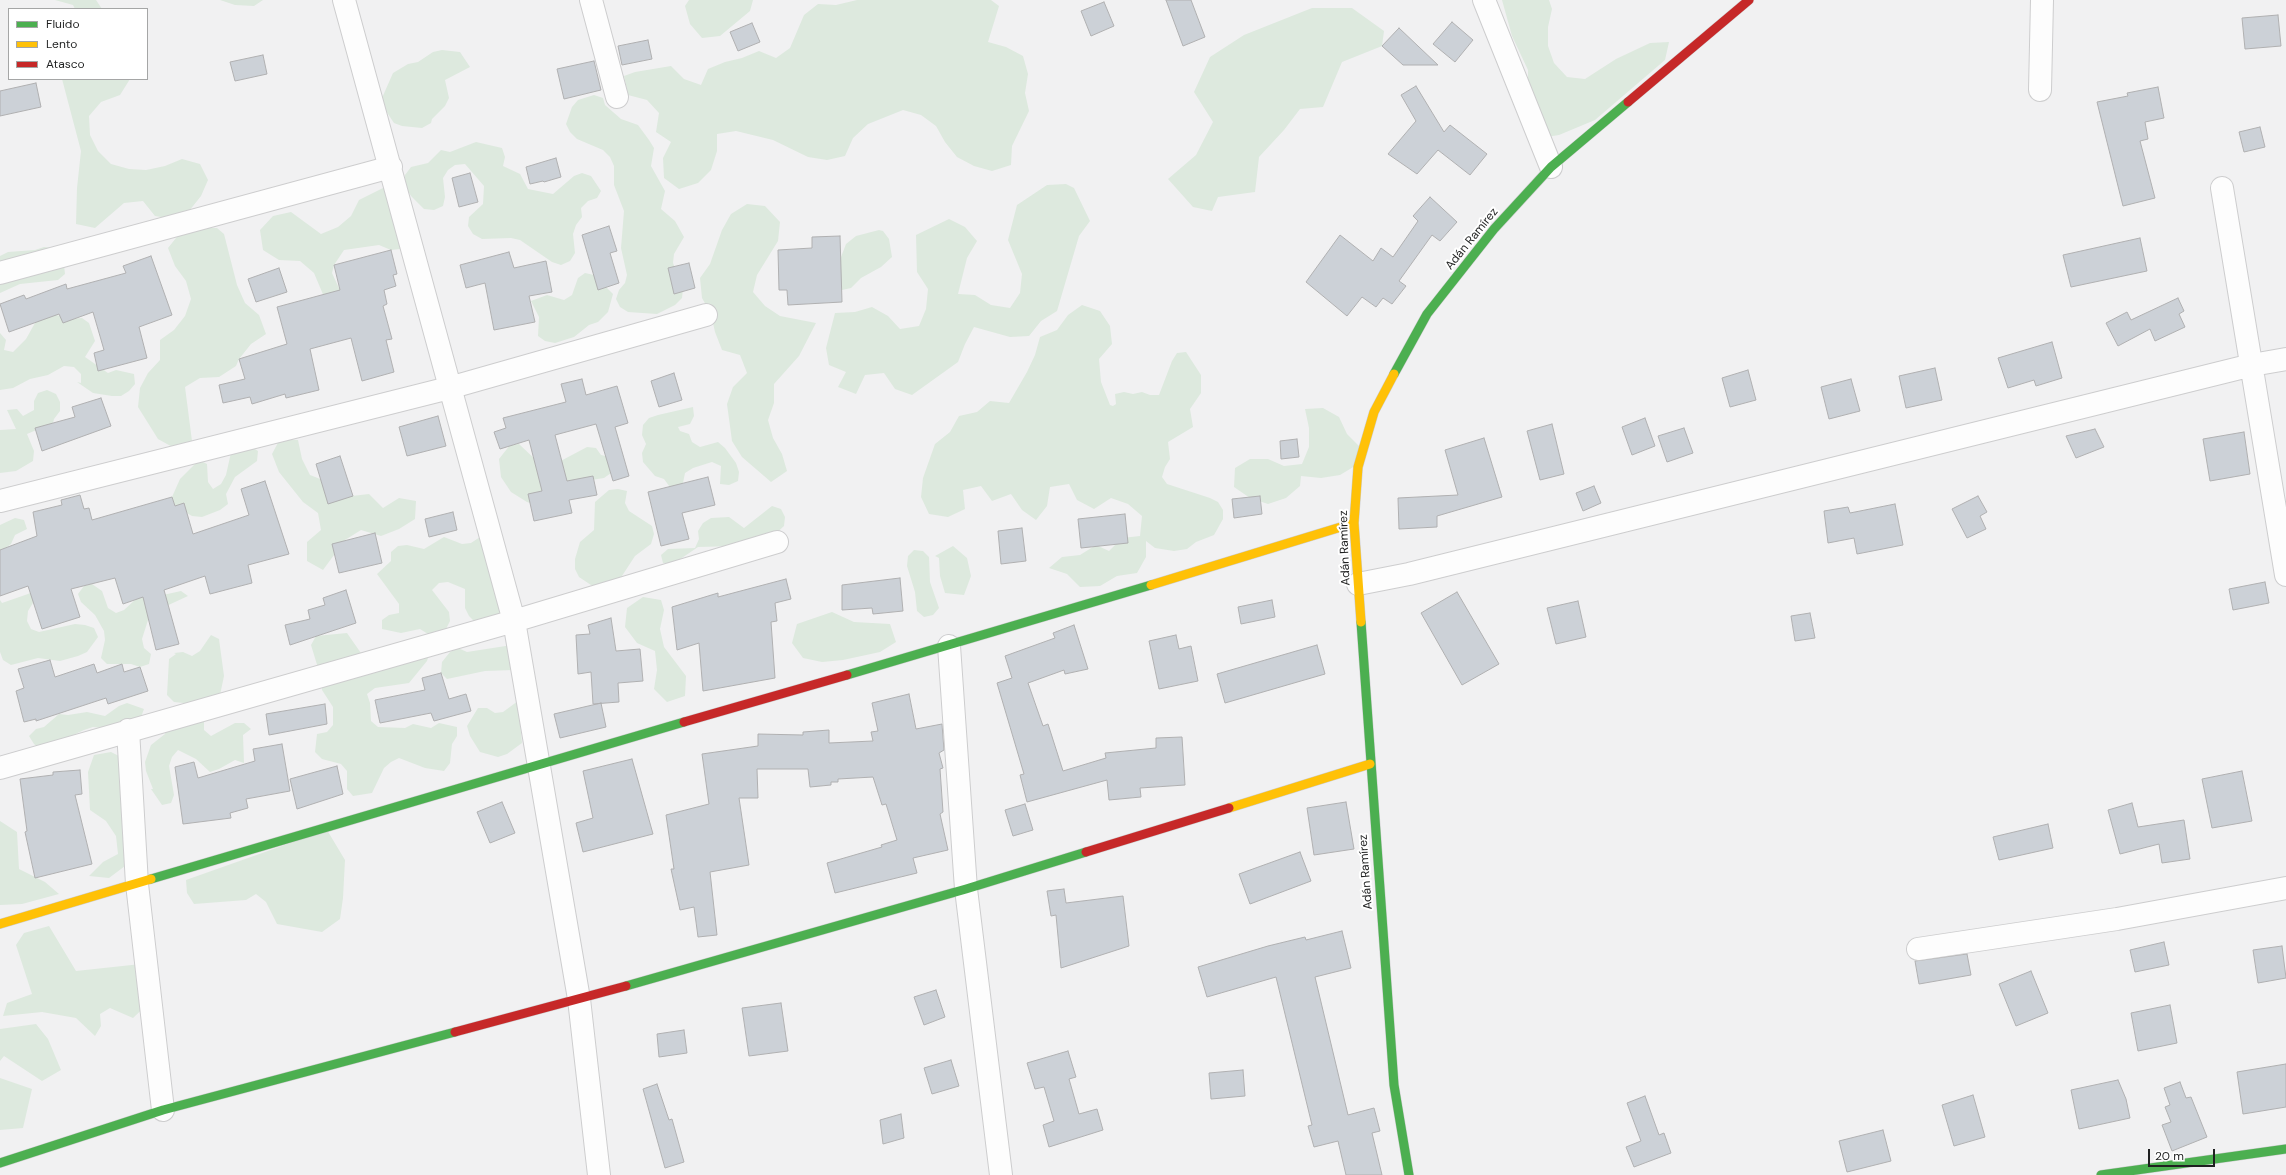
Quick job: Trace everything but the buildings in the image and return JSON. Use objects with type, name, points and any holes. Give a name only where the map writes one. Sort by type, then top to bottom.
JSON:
[{"type":"street","points":[[344,0],[391,167],[449,388],[514,621],[579,999],[599,1175]]},
{"type":"street","points":[[591,0],[617,97]]},
{"type":"street","points":[[1484,0],[1551,167]]},
{"type":"street","name":"Adán Ramírez","points":[[1409,1175],[1394,1084],[1370,764],[1354,523],[1358,467],[1374,412],[1427,314],[1494,229],[1551,167],[1749,0]]},
{"type":"street","points":[[2040,90],[2042,0]]},
{"type":"street","points":[[0,273],[391,167]]},
{"type":"street","points":[[2222,188],[2286,575]]},
{"type":"street","points":[[0,501],[449,388],[706,316]]},
{"type":"street","points":[[1358,584],[1409,574],[2252,365],[2286,359]]},
{"type":"street","points":[[0,924],[539,763],[949,646],[1354,523]]},
{"type":"street","points":[[0,768],[128,730],[514,621],[777,542]]},
{"type":"street","points":[[949,646],[966,889],[1001,1175]]},
{"type":"street","points":[[128,730],[136,884],[163,1110]]},
{"type":"street","points":[[0,1163],[163,1110],[579,999],[966,889],[1370,764]]},
{"type":"street","points":[[1918,949],[2117,919],[2286,888]]},
{"type":"street","points":[[2101,1175],[2286,1149]]},
{"type":"shaded area","points":[[55,0],[96,0],[101,8],[74,8],[73,5]]},
{"type":"shaded area","points":[[220,0],[263,0],[254,6],[235,5]]},
{"type":"shaded area","points":[[689,0],[753,0],[750,11],[720,36],[702,38],[690,24],[685,6]]},
{"type":"shaded area","points":[[857,0],[991,0],[999,6],[988,42],[1006,47],[1023,56],[1028,74],[1025,93],[1029,111],[1012,146],[1011,165],[992,171],[974,166],[957,157],[945,142],[936,126],[921,115],[903,110],[868,124],[853,138],[845,156],[827,160],[808,157],[773,140],[736,131],[717,134],[717,151],[711,170],[698,183],[679,189],[664,178],[663,158],[671,142],[656,132],[659,113],[647,100],[628,95],[624,76],[635,72],[671,66],[684,79],[701,85],[708,69],[725,62],[742,58],[759,51],[776,58],[790,48],[804,15],[818,4],[836,5]]},
{"type":"shaded area","points":[[1502,0],[1549,0],[1552,9],[1548,27],[1548,46],[1554,63],[1567,77],[1585,79],[1616,59],[1650,43],[1669,42],[1665,60],[1595,120],[1559,135],[1540,138],[1528,89],[1528,70],[1512,36]]},
{"type":"shaded area","points":[[1312,8],[1352,8],[1384,31],[1382,46],[1342,62],[1323,107],[1300,109],[1284,130],[1259,157],[1255,192],[1218,197],[1212,211],[1193,207],[1168,179],[1196,155],[1213,122],[1194,92],[1210,57],[1244,35]]},
{"type":"shaded area","points":[[442,50],[460,52],[470,67],[445,80],[449,98],[445,106],[432,119],[431,123],[422,128],[402,126],[394,123],[384,108],[382,98],[393,73],[408,64],[418,62],[433,52]]},
{"type":"shaded area","points":[[62,80],[129,80],[120,95],[101,102],[89,116],[90,135],[98,151],[111,164],[129,169],[146,170],[165,166],[182,159],[200,164],[208,180],[201,196],[189,211],[173,219],[155,216],[143,201],[124,203],[95,228],[76,224],[77,188],[81,151]]},
{"type":"shaded area","points":[[594,95],[603,98],[605,105],[621,119],[638,125],[649,140],[654,148],[651,166],[665,191],[661,209],[675,221],[684,237],[674,254],[673,263],[683,289],[682,298],[675,305],[657,314],[628,312],[620,307],[616,299],[619,290],[625,283],[627,275],[621,248],[624,211],[614,185],[614,166],[610,157],[603,150],[577,139],[570,132],[566,124],[572,107],[578,100]]},
{"type":"shaded area","points":[[476,142],[502,148],[505,157],[503,166],[520,174],[528,189],[553,194],[574,176],[582,173],[591,176],[601,191],[597,198],[588,201],[581,208],[582,217],[576,225],[573,234],[575,253],[570,261],[561,265],[552,262],[520,240],[511,238],[482,239],[473,234],[468,226],[469,217],[483,204],[484,186],[465,164],[455,165],[448,170],[443,178],[445,197],[443,206],[434,210],[424,209],[411,196],[406,188],[405,175],[411,167],[428,163],[441,150],[450,152]]},
{"type":"shaded area","points":[[391,184],[405,197],[414,212],[418,231],[409,248],[391,250],[379,245],[344,250],[334,265],[332,273],[344,299],[330,311],[314,273],[300,261],[279,260],[263,250],[260,230],[273,216],[291,212],[321,234],[338,227],[351,216],[359,200]]},
{"type":"shaded area","points":[[1066,184],[1074,188],[1090,221],[1079,236],[1057,311],[1041,321],[1029,336],[1010,337],[974,327],[958,362],[912,395],[895,389],[884,373],[865,375],[856,394],[838,387],[846,372],[829,365],[826,348],[835,313],[855,312],[872,307],[888,316],[900,329],[919,326],[926,309],[928,289],[917,272],[916,235],[949,219],[965,227],[977,241],[967,258],[958,294],[975,295],[991,305],[1010,308],[1020,293],[1022,274],[1008,240],[1017,205],[1047,185]]},
{"type":"shaded area","points":[[747,204],[765,206],[780,222],[778,241],[757,275],[753,292],[765,306],[780,316],[816,323],[799,356],[774,384],[774,403],[768,420],[773,438],[782,454],[787,471],[771,482],[742,457],[732,441],[727,404],[733,387],[747,373],[740,355],[722,350],[715,332],[711,314],[702,298],[700,278],[710,264],[722,230],[731,214]]},
{"type":"shaded area","points":[[198,228],[217,228],[224,234],[237,285],[245,303],[259,315],[266,334],[251,344],[239,359],[236,366],[219,377],[200,378],[185,387],[192,441],[176,449],[158,439],[138,407],[140,388],[148,373],[160,360],[160,340],[174,330],[185,316],[191,299],[186,281],[175,266],[168,248],[180,233]]},
{"type":"shaded area","points":[[879,230],[883,231],[889,239],[892,257],[881,267],[861,278],[851,288],[842,290],[837,260],[841,257],[846,244],[856,236]]},
{"type":"shaded area","points":[[44,247],[54,248],[64,265],[65,274],[58,280],[20,284],[0,293],[0,256],[8,252],[35,250]]},
{"type":"shaded area","points":[[585,273],[594,275],[613,294],[608,312],[598,322],[589,325],[574,337],[555,343],[545,341],[538,336],[539,317],[531,301],[547,295],[564,300],[572,295],[578,278]]},
{"type":"shaded area","points":[[1082,305],[1100,311],[1110,326],[1112,344],[1099,359],[1101,382],[1110,405],[1113,406],[1116,404],[1115,394],[1124,392],[1133,394],[1142,392],[1150,395],[1159,395],[1172,361],[1177,353],[1186,352],[1201,375],[1201,393],[1190,409],[1193,427],[1168,442],[1170,459],[1165,467],[1162,477],[1167,484],[1218,502],[1223,510],[1223,519],[1214,535],[1196,542],[1187,549],[1174,551],[1155,548],[1146,541],[1146,557],[1137,573],[1117,576],[1100,586],[1080,587],[1067,574],[1049,568],[1062,557],[1080,555],[1096,545],[1109,551],[1122,538],[1140,536],[1142,516],[1128,504],[1111,498],[1094,509],[1077,500],[1069,484],[1050,487],[1047,506],[1036,520],[1022,510],[1011,494],[992,501],[981,486],[963,490],[965,509],[948,517],[929,514],[921,497],[923,478],[935,444],[950,432],[959,416],[977,412],[990,401],[1009,403],[1035,355],[1040,337],[1057,330],[1068,315]]},
{"type":"shaded area","points":[[51,313],[68,319],[82,318],[89,323],[95,341],[85,357],[108,373],[116,370],[134,374],[135,384],[129,391],[121,396],[93,393],[77,382],[81,383],[81,374],[74,367],[64,366],[48,375],[30,379],[13,388],[0,390],[0,333],[6,340],[4,350],[13,352],[26,339],[35,323],[43,315]]},
{"type":"shaded area","points":[[47,390],[56,394],[60,402],[60,411],[53,423],[27,434],[34,451],[33,461],[16,471],[0,473],[0,430],[16,429],[7,410],[17,409],[23,416],[34,410],[34,401],[38,393]]},
{"type":"shaded area","points":[[693,407],[694,416],[690,424],[678,427],[680,431],[689,434],[692,442],[700,447],[718,442],[725,448],[736,463],[739,472],[738,481],[729,485],[720,484],[721,466],[712,462],[693,468],[685,473],[682,488],[675,494],[664,479],[655,476],[643,462],[642,453],[646,444],[642,435],[643,425],[649,418]]},
{"type":"shaded area","points":[[1323,408],[1339,417],[1347,434],[1360,447],[1355,466],[1340,475],[1321,478],[1301,476],[1300,486],[1286,498],[1268,504],[1250,498],[1234,487],[1235,468],[1250,459],[1268,459],[1284,466],[1302,464],[1309,447],[1309,428],[1305,409]]},
{"type":"shaded area","points":[[280,439],[298,440],[302,459],[310,475],[328,482],[335,498],[369,494],[383,508],[399,498],[416,501],[415,519],[399,529],[381,536],[361,530],[345,540],[323,570],[307,561],[307,542],[321,530],[318,513],[303,502],[279,472],[272,454]]},
{"type":"shaded area","points":[[519,444],[538,462],[555,464],[587,447],[596,448],[601,455],[610,457],[621,466],[604,478],[585,481],[536,505],[527,502],[511,492],[501,477],[499,459],[510,445]]},
{"type":"shaded area","points":[[250,446],[258,451],[257,461],[235,477],[226,494],[228,504],[220,510],[202,517],[192,516],[175,506],[172,497],[180,479],[199,460],[207,464],[208,482],[213,489],[221,484],[226,475],[232,448]]},
{"type":"shaded area","points":[[618,489],[627,491],[625,503],[629,511],[652,526],[654,534],[651,544],[635,556],[620,579],[594,587],[579,577],[575,569],[575,559],[580,542],[594,530],[595,502],[609,490]]},
{"type":"shaded area","points":[[772,506],[781,509],[785,517],[784,526],[770,539],[736,546],[698,547],[673,564],[663,563],[661,555],[668,549],[695,548],[699,539],[698,531],[703,523],[711,518],[729,517],[744,528]]},
{"type":"shaded area","points":[[15,518],[24,520],[27,529],[15,535],[11,544],[0,552],[0,525]]},
{"type":"shaded area","points":[[486,533],[502,613],[476,623],[469,616],[465,608],[465,589],[448,582],[439,583],[432,590],[449,612],[450,621],[446,629],[428,634],[420,629],[401,633],[382,629],[382,620],[389,615],[399,613],[399,604],[377,574],[391,561],[391,552],[398,546],[407,545],[424,549],[444,537],[462,544],[471,543]]},
{"type":"shaded area","points":[[953,546],[967,558],[971,576],[964,595],[945,593],[940,576],[939,558],[935,556]]},
{"type":"shaded area","points":[[914,550],[923,551],[929,557],[930,582],[939,608],[933,615],[924,617],[917,611],[915,592],[907,566],[908,556]]},
{"type":"shaded area","points":[[92,584],[102,591],[108,608],[116,613],[124,610],[137,598],[146,595],[163,595],[181,591],[188,596],[162,608],[148,620],[142,639],[144,648],[151,654],[149,664],[140,667],[131,664],[107,664],[101,658],[105,640],[104,631],[95,615],[81,602],[78,594],[84,586]]},
{"type":"shaded area","points":[[44,585],[28,611],[27,621],[31,629],[39,632],[75,624],[85,625],[94,628],[98,637],[87,652],[78,656],[60,661],[38,658],[11,665],[3,660],[0,652],[0,600],[2,603],[28,594]]},
{"type":"shaded area","points":[[643,597],[661,600],[664,610],[660,629],[664,647],[686,676],[685,696],[667,702],[654,689],[657,670],[655,651],[637,643],[625,627],[627,608]]},
{"type":"shaded area","points":[[832,612],[854,622],[890,624],[896,642],[880,652],[843,660],[822,662],[803,658],[792,643],[797,624]]},
{"type":"shaded area","points":[[347,633],[363,656],[430,652],[427,661],[409,683],[375,688],[367,694],[370,703],[371,721],[378,727],[405,728],[413,724],[431,728],[439,723],[457,727],[457,736],[452,744],[450,763],[444,771],[425,768],[399,758],[384,768],[372,793],[353,796],[347,789],[347,771],[341,764],[322,759],[315,752],[317,734],[327,732],[333,725],[333,707],[322,690],[322,681],[311,645],[316,636]]},
{"type":"shaded area","points":[[211,635],[219,639],[224,676],[220,695],[193,704],[174,702],[167,695],[169,659],[176,654],[174,653],[183,652],[192,656],[200,651]]},
{"type":"shaded area","points":[[512,645],[513,670],[485,671],[447,679],[441,673],[442,662],[450,652],[458,648],[467,652]]},
{"type":"shaded area","points":[[518,701],[522,743],[507,754],[498,757],[480,752],[470,736],[467,726],[478,708],[487,708],[495,713],[503,712]]},
{"type":"shaded area","points":[[127,703],[144,709],[141,717],[103,728],[93,727],[41,750],[34,744],[29,736],[36,729],[44,727],[59,714],[68,715],[87,712],[105,716],[119,706]]},
{"type":"shaded area","points":[[204,721],[204,730],[211,736],[235,723],[244,723],[251,729],[243,735],[244,763],[235,760],[210,772],[196,759],[178,750],[172,757],[169,766],[174,795],[171,803],[162,805],[151,789],[153,789],[146,771],[145,762],[151,745],[165,734],[167,725]]},
{"type":"shaded area","points":[[111,752],[121,757],[130,847],[125,866],[109,878],[89,876],[103,862],[118,854],[116,836],[106,821],[90,810],[88,772],[94,755]]},
{"type":"shaded area","points":[[0,821],[17,832],[19,869],[45,882],[59,894],[22,904],[0,905]]},
{"type":"shaded area","points":[[327,830],[345,860],[343,898],[340,919],[322,932],[277,924],[266,902],[256,894],[246,900],[194,904],[187,893],[186,880]]},
{"type":"shaded area","points":[[49,926],[76,971],[141,964],[153,999],[133,1018],[110,1008],[100,1014],[101,1026],[95,1036],[76,1018],[42,1012],[3,1016],[7,1003],[32,994],[16,945],[24,933]]},
{"type":"shaded area","points":[[36,1024],[48,1039],[61,1070],[42,1081],[4,1056],[0,1061],[0,1029]]},
{"type":"shaded area","points":[[0,1078],[32,1089],[23,1128],[0,1130]]},
{"type":"traffic: fast","points":[[1394,374],[1427,314],[1494,229],[1551,167],[1628,102]]},
{"type":"traffic: fast","points":[[847,675],[1151,585]]},
{"type":"traffic: fast","points":[[1361,622],[1394,1085],[1409,1175]]},
{"type":"traffic: fast","points":[[151,879],[684,722]]},
{"type":"traffic: fast","points":[[626,986],[966,889],[1086,852]]},
{"type":"traffic: fast","points":[[0,1163],[163,1110],[455,1032]]},
{"type":"traffic: fast","points":[[2101,1175],[2286,1149]]},
{"type":"traffic: slow","points":[[1361,622],[1354,523],[1358,467],[1374,412],[1394,374]]},
{"type":"traffic: slow","points":[[1151,585],[1354,523]]},
{"type":"traffic: slow","points":[[1229,808],[1370,764]]},
{"type":"traffic: slow","points":[[0,924],[151,879]]},
{"type":"traffic: jam","points":[[1628,102],[1749,0]]},
{"type":"traffic: jam","points":[[684,722],[847,675]]},
{"type":"traffic: jam","points":[[1086,852],[1229,808]]},
{"type":"traffic: jam","points":[[455,1032],[626,986]]}]
